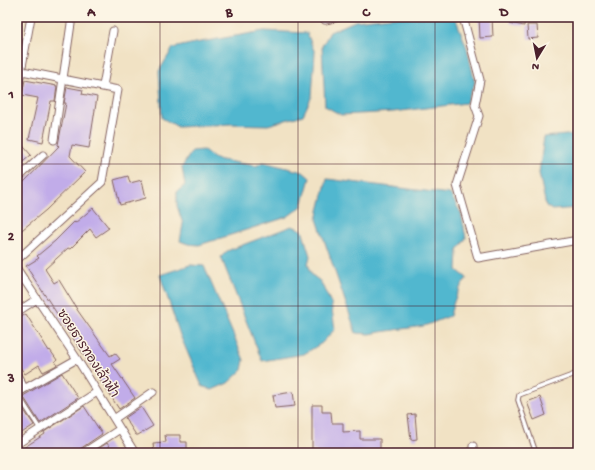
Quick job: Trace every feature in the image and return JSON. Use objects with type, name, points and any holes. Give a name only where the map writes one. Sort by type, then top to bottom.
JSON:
[{"type":"street","points":[[17,94],[19,71],[31,17]]},
{"type":"street","points":[[54,140],[72,17]]},
{"type":"street","points":[[324,17],[325,20],[339,17]]},
{"type":"street","points":[[463,17],[480,80],[475,105],[479,116],[457,185],[478,258],[578,240]]},
{"type":"street","points":[[103,86],[113,31]]},
{"type":"street","points":[[17,260],[102,182],[118,90],[19,71]]},
{"type":"street","points":[[17,179],[43,155]]},
{"type":"street","name":"ซอยธารทองเล้าฟ้า","points":[[17,269],[135,453]]},
{"type":"street","points":[[17,312],[37,298]]},
{"type":"street","points":[[17,393],[76,359]]},
{"type":"street","points":[[17,376],[24,388]]},
{"type":"street","points":[[17,444],[97,392]]},
{"type":"street","points":[[114,419],[153,392]]},
{"type":"street","points":[[83,453],[120,429]]},
{"type":"lane","points":[[536,453],[518,400],[520,395],[578,373]]},
{"type":"lane","points":[[17,393],[40,429]]},
{"type":"water","points":[[391,17],[455,17],[467,48],[475,83],[466,103],[393,112],[341,115],[325,106],[322,46],[330,32],[355,21]]},
{"type":"water","points":[[264,31],[307,33],[315,53],[312,96],[303,115],[268,125],[230,124],[178,127],[162,118],[159,71],[173,48]]},
{"type":"water","points":[[578,134],[578,208],[552,210],[546,206],[539,173],[544,137]]},
{"type":"water","points":[[204,150],[215,159],[256,166],[263,162],[303,172],[310,178],[302,206],[287,217],[199,245],[188,244],[180,241],[183,224],[177,206],[177,192],[185,185],[182,167],[192,151]]},
{"type":"water","points":[[327,179],[450,194],[461,213],[466,238],[458,250],[457,270],[467,278],[456,296],[450,316],[424,326],[370,334],[356,333],[317,219]]},
{"type":"water","points":[[292,226],[302,230],[310,256],[308,264],[312,275],[320,281],[331,303],[335,329],[322,343],[304,354],[262,361],[221,257],[227,251]]},
{"type":"water","points":[[190,265],[204,266],[244,360],[242,370],[228,383],[212,390],[202,386],[180,335],[160,275]]},
{"type":"building","points":[[479,17],[492,17],[493,37],[480,38]]},
{"type":"building","points":[[512,17],[525,17],[524,26],[510,23]]},
{"type":"building","points":[[527,25],[537,25],[538,38],[528,39]]},
{"type":"building","points":[[25,80],[57,86],[55,101],[51,101],[43,142],[29,139],[38,98],[22,95]]},
{"type":"building","points":[[67,87],[83,90],[82,94],[97,97],[89,148],[72,145],[70,156],[85,172],[46,210],[17,234],[17,187],[24,182],[59,146]]},
{"type":"building","points":[[17,139],[31,155],[17,167]]},
{"type":"building","points":[[128,176],[130,183],[142,180],[146,198],[120,205],[114,180]]},
{"type":"building","points":[[93,208],[109,228],[96,237],[90,229],[70,249],[68,248],[45,269],[54,283],[59,280],[78,311],[110,356],[115,353],[120,359],[112,364],[135,398],[119,409],[26,266],[39,258],[37,256],[74,222],[75,223]]},
{"type":"building","points":[[26,314],[49,351],[50,350],[57,360],[55,361],[57,365],[43,372],[39,365],[25,374],[17,363],[17,320]]},
{"type":"building","points":[[62,373],[78,398],[40,423],[23,396]]},
{"type":"building","points":[[293,392],[295,406],[275,408],[273,395]]},
{"type":"building","points":[[540,397],[546,415],[534,420],[527,402]]},
{"type":"building","points":[[17,400],[34,425],[17,436]]},
{"type":"building","points":[[312,405],[322,405],[322,412],[331,412],[332,423],[343,423],[343,432],[360,431],[360,439],[380,439],[380,453],[316,453],[316,451],[312,451]]},
{"type":"building","points":[[84,406],[102,434],[80,449],[78,453],[17,453],[45,434],[44,432]]},
{"type":"building","points":[[141,407],[153,426],[136,435],[125,418]]},
{"type":"building","points":[[415,414],[417,439],[411,440],[408,415]]},
{"type":"building","points":[[165,435],[180,435],[180,442],[187,442],[187,453],[154,453],[153,443],[166,442]]},
{"type":"building","points":[[107,443],[113,453],[92,453]]}]
